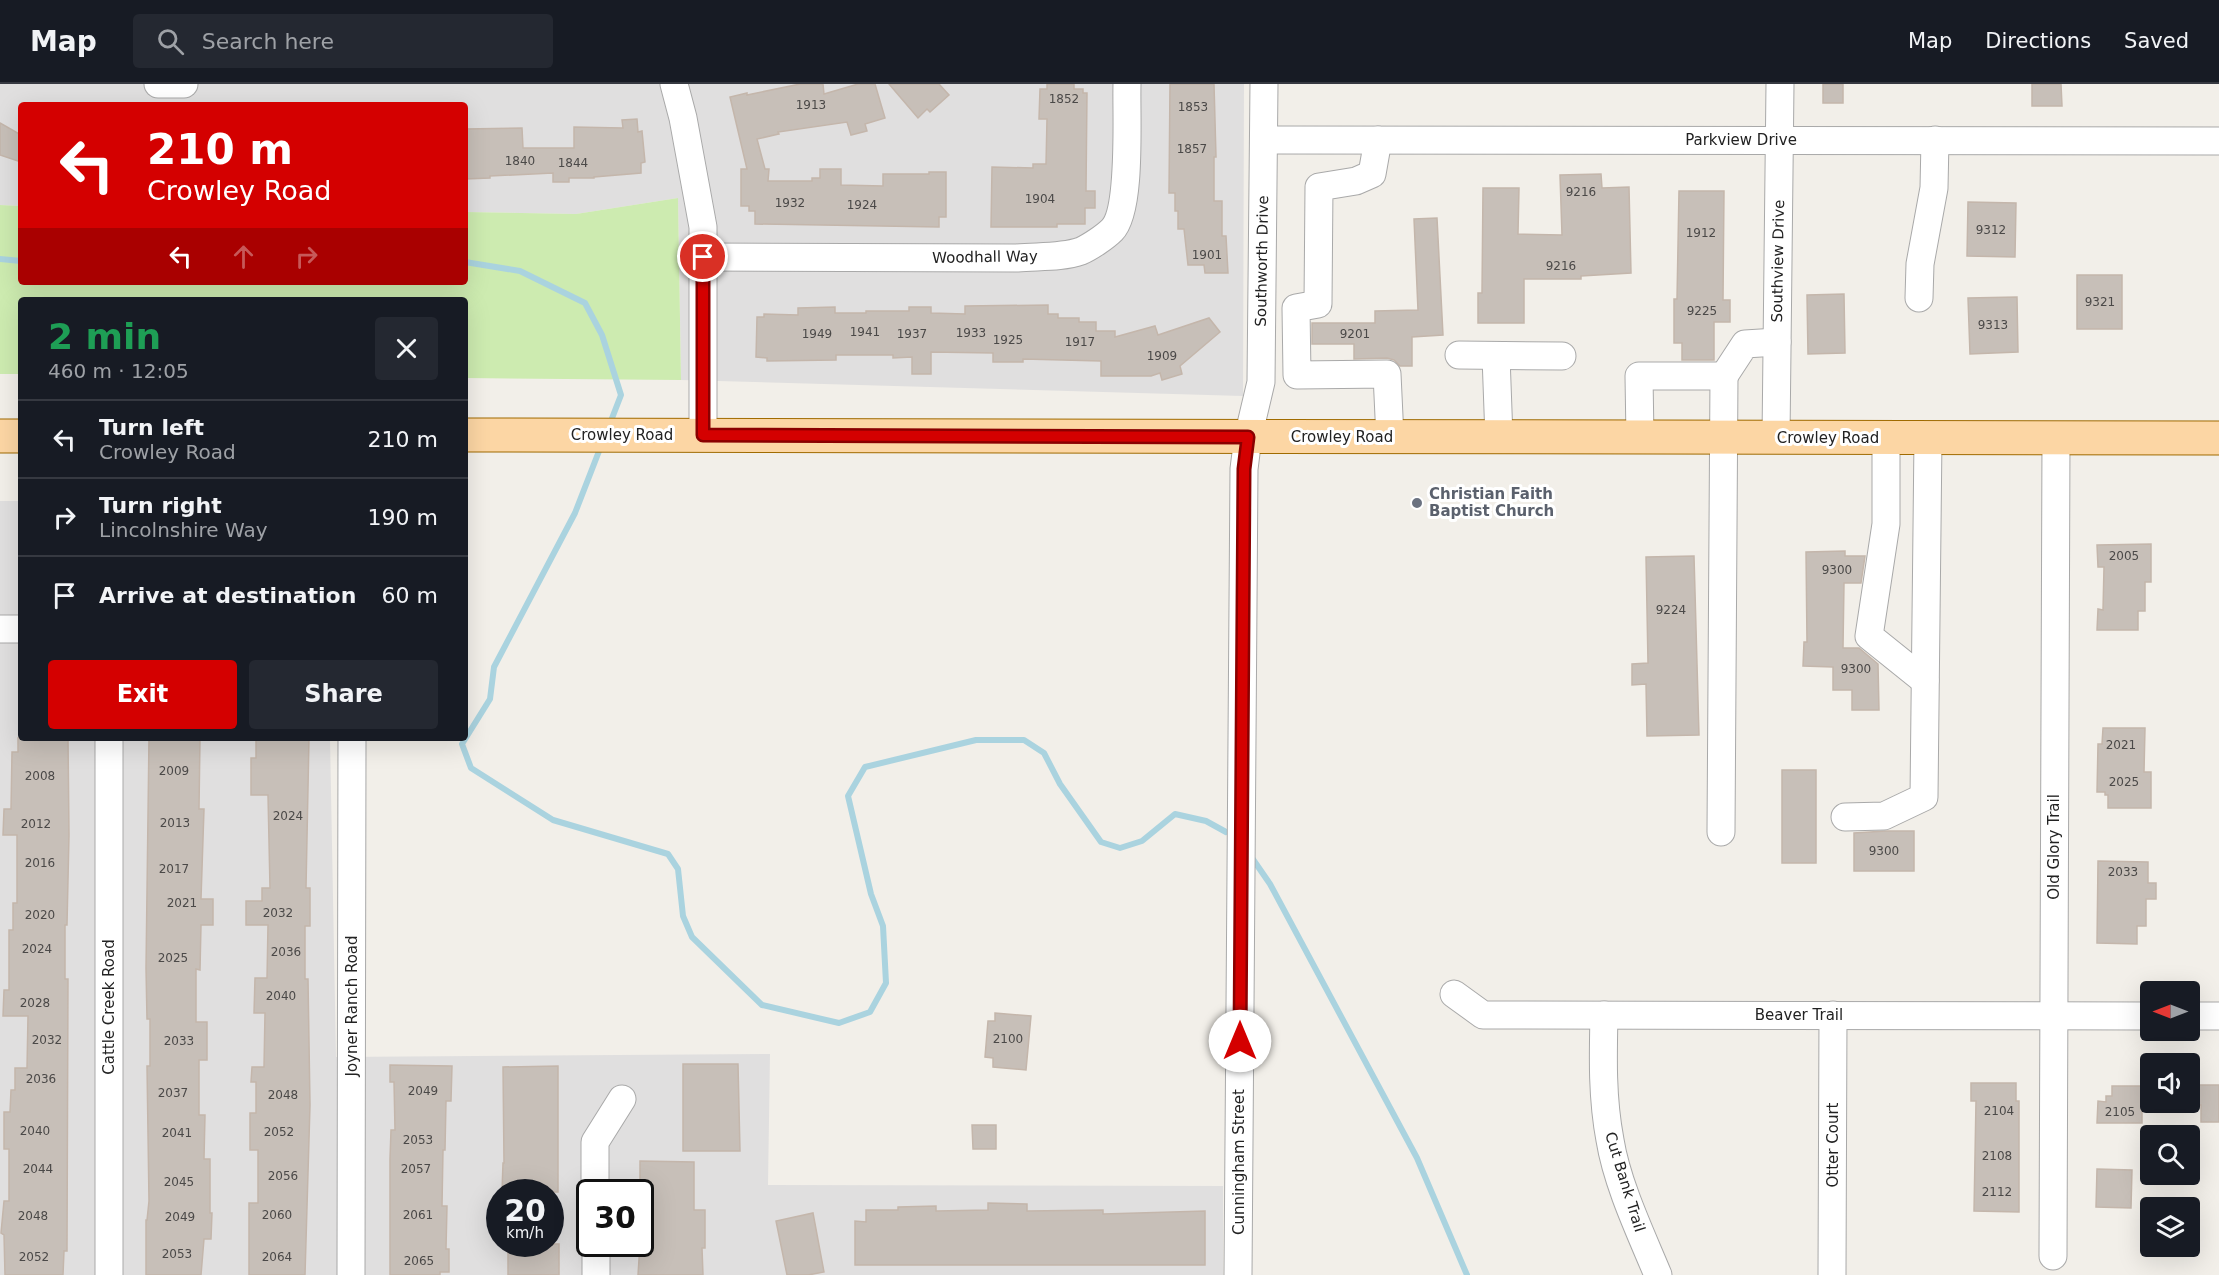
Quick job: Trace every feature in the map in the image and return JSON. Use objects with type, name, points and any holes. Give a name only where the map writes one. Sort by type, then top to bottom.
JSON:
[{"type":"main road","name":"Crowley Road","points":[[468,435],[2219,438]]},
{"type":"main road","points":[[0,436],[18,436]]},
{"type":"street","points":[[158,84],[184,84]]},
{"type":"street","points":[[674,84],[683,118],[703,227],[703,435]]},
{"type":"street","name":"Woodhall Way","points":[[703,257],[1017,258],[1062,255],[1083,250],[1113,230],[1119,216],[1125,190],[1127,84]]},
{"type":"street","name":"Southworth Drive","points":[[1248,437],[1261,382],[1264,84]]},
{"type":"street","name":"Southview Drive","points":[[1776,438],[1780,84]]},
{"type":"street","name":"Parkview Drive","points":[[1264,140],[2219,141]]},
{"type":"street","points":[[1378,140],[1372,174],[1356,181],[1337,182],[1319,187],[1318,304],[1296,308],[1297,375],[1387,374],[1390,438]]},
{"type":"street","points":[[1919,298],[1920,264],[1934,188],[1935,140]]},
{"type":"street","points":[[1721,832],[1724,376],[1745,344],[1777,342]]},
{"type":"street","points":[[1459,355],[1562,356]]},
{"type":"street","points":[[1496,356],[1499,438]]},
{"type":"street","points":[[1640,438],[1639,376],[1724,376]]},
{"type":"street","name":"Cunningham Street","points":[[1238,1275],[1244,493],[1248,437]]},
{"type":"street","points":[[1886,438],[1886,524],[1869,636],[1925,681]]},
{"type":"street","points":[[1845,817],[1884,816],[1924,797],[1928,438]]},
{"type":"street","name":"Old Glory Trail","points":[[2053,1256],[2056,438]]},
{"type":"street","points":[[0,629],[18,629]]},
{"type":"street","name":"Cattle Creek Road","points":[[109,741],[109,1275]]},
{"type":"street","name":"Joyner Ranch Road","points":[[351,1275],[352,741]]},
{"type":"street","name":"Beaver Trail","points":[[1454,994],[1483,1015],[2140,1016]]},
{"type":"street","name":"Cut Bank Trail","points":[[1604,1015],[1603,1091],[1610,1143],[1630,1208],[1658,1275]]},
{"type":"street","name":"Otter Court","points":[[1832,1275],[1833,1015]]},
{"type":"street","points":[[2200,1016],[2219,1016]]},
{"type":"street","points":[[595,1179],[595,1142],[622,1100]]},
{"type":"street","points":[[596,1257],[596,1275]]},
{"type":"shaded area","points":[[0,84],[1244,84],[1243,396],[681,380],[678,198],[576,214],[468,212],[468,102],[18,102],[18,206],[0,205]]},
{"type":"shaded area","points":[[0,501],[18,501],[18,741],[330,741],[336,1057],[770,1054],[768,1185],[1223,1186],[1223,1275],[0,1275]]},
{"type":"green space","points":[[678,198],[681,380],[468,378],[468,297],[18,297],[18,374],[0,374],[0,205],[18,206],[18,285],[468,285],[468,212],[576,214]]},
{"type":"building","points":[[800,84],[823,84],[824,94],[858,84],[875,84],[885,118],[865,124],[867,131],[851,135],[847,122],[778,132],[779,134],[757,139],[765,169],[769,169],[768,181],[812,181],[812,178],[820,178],[820,169],[841,169],[841,185],[883,186],[883,174],[946,172],[946,217],[939,217],[939,227],[755,224],[755,211],[749,211],[749,206],[741,206],[741,169],[747,169],[730,97]]},
{"type":"building","points":[[889,84],[939,84],[949,95],[930,112],[927,109],[918,118]]},
{"type":"building","points":[[1047,84],[1074,84],[1074,89],[1083,89],[1083,93],[1087,93],[1086,191],[1095,191],[1095,208],[1085,208],[1085,224],[1057,224],[1057,227],[991,227],[992,167],[1033,168],[1033,164],[1046,164],[1047,119],[1039,119],[1040,89],[1047,89]]},
{"type":"building","points":[[1170,84],[1214,84],[1216,157],[1214,157],[1214,201],[1222,201],[1222,236],[1226,236],[1228,273],[1205,273],[1204,265],[1188,265],[1184,229],[1178,229],[1175,193],[1169,193]]},
{"type":"building","points":[[1823,84],[1843,84],[1843,103],[1823,103]]},
{"type":"building","points":[[2032,84],[2061,84],[2062,106],[2032,106]]},
{"type":"building","points":[[637,119],[638,132],[642,131],[645,162],[641,163],[641,173],[569,178],[569,182],[553,182],[553,173],[468,179],[468,129],[522,128],[523,148],[574,148],[574,127],[623,128],[622,120]]},
{"type":"building","points":[[0,123],[18,133],[18,161],[0,155]]},
{"type":"building","points":[[1601,174],[1602,188],[1629,187],[1631,273],[1581,276],[1581,279],[1524,279],[1524,323],[1478,323],[1478,293],[1482,293],[1483,188],[1519,188],[1518,234],[1562,235],[1560,175]]},
{"type":"building","points":[[1679,191],[1724,191],[1723,300],[1730,300],[1730,322],[1714,322],[1714,360],[1682,360],[1682,343],[1674,343]]},
{"type":"building","points":[[1968,202],[2016,203],[2015,257],[1967,256]]},
{"type":"building","points":[[1437,218],[1443,335],[1412,337],[1412,366],[1400,366],[1394,360],[1387,358],[1354,359],[1354,344],[1312,344],[1312,323],[1375,323],[1375,311],[1418,310],[1414,219]]},
{"type":"building","points":[[2077,275],[2122,275],[2122,329],[2077,329]]},
{"type":"building","points":[[1844,294],[1845,353],[1808,354],[1807,295]]},
{"type":"building","points":[[2017,297],[2018,352],[1970,354],[1968,298]]},
{"type":"building","points":[[1048,305],[1048,314],[1058,314],[1058,318],[1079,318],[1079,322],[1096,322],[1096,331],[1115,331],[1115,337],[1155,326],[1158,335],[1209,318],[1220,332],[1180,366],[1182,374],[1162,380],[1160,373],[1151,376],[1101,376],[1101,361],[1023,359],[1023,362],[993,362],[993,353],[931,352],[931,374],[912,374],[912,357],[893,358],[893,355],[836,355],[836,360],[767,361],[767,358],[756,357],[757,317],[764,317],[764,314],[798,315],[798,308],[835,307],[835,313],[866,313],[866,311],[909,311],[909,307],[931,307],[931,313],[965,314],[965,306]]},
{"type":"building","points":[[2151,544],[2151,582],[2145,582],[2145,611],[2138,611],[2138,630],[2097,630],[2098,609],[2103,610],[2104,567],[2098,567],[2097,545]]},
{"type":"building","points":[[1845,551],[1845,556],[1865,556],[1861,583],[1844,583],[1843,648],[1859,648],[1878,664],[1879,710],[1852,710],[1852,690],[1833,690],[1833,667],[1803,666],[1804,642],[1807,642],[1806,552]]},
{"type":"building","points":[[1694,556],[1699,735],[1647,736],[1646,684],[1632,685],[1632,664],[1648,663],[1646,557]]},
{"type":"building","points":[[2103,728],[2145,728],[2144,772],[2151,772],[2151,808],[2108,808],[2108,795],[2105,795],[2105,792],[2097,792],[2098,744],[2102,744]]},
{"type":"building","points":[[18,741],[68,741],[69,835],[67,925],[65,925],[65,979],[68,979],[67,1251],[64,1251],[63,1275],[5,1275],[4,1235],[1,1233],[4,1201],[9,1201],[9,1149],[4,1149],[4,1112],[10,1112],[11,1090],[15,1090],[15,1068],[27,1068],[28,1016],[3,1016],[4,990],[9,990],[9,930],[13,930],[13,903],[17,903],[17,835],[3,835],[4,809],[11,809],[12,752],[18,752]]},
{"type":"building","points":[[149,741],[200,741],[199,809],[204,809],[201,899],[213,899],[213,925],[201,925],[200,970],[196,969],[196,1022],[207,1022],[207,1060],[199,1060],[199,1115],[205,1115],[204,1159],[210,1159],[210,1213],[212,1213],[211,1239],[204,1239],[201,1275],[146,1275],[146,1220],[149,1201],[147,1066],[150,1066],[150,1019],[147,1019]]},
{"type":"building","points":[[256,741],[309,741],[306,888],[310,888],[310,926],[305,926],[305,979],[308,979],[310,1105],[305,1275],[249,1275],[249,1203],[258,1203],[258,1150],[250,1150],[250,1113],[256,1113],[256,1082],[251,1082],[252,1067],[264,1067],[265,1013],[254,1013],[255,978],[267,978],[268,925],[246,925],[246,901],[262,901],[262,888],[270,888],[268,795],[251,795],[251,758],[256,758]]},
{"type":"building","points":[[1782,770],[1816,770],[1816,863],[1782,863]]},
{"type":"building","points":[[1914,831],[1914,871],[1854,871],[1854,833]]},
{"type":"building","points":[[2098,861],[2148,862],[2148,883],[2156,883],[2156,899],[2146,899],[2146,926],[2137,926],[2137,944],[2097,943]]},
{"type":"building","points":[[995,1013],[1031,1016],[1026,1070],[993,1067],[993,1058],[985,1057],[988,1021],[995,1021]]},
{"type":"building","points":[[683,1064],[738,1064],[740,1151],[683,1151]]},
{"type":"building","points":[[390,1065],[452,1066],[451,1101],[446,1101],[442,1206],[447,1206],[446,1249],[449,1249],[449,1272],[440,1272],[440,1275],[390,1275],[391,1130],[395,1130],[394,1082],[390,1082]]},
{"type":"building","points":[[558,1066],[558,1179],[502,1179],[503,1067]]},
{"type":"building","points":[[1971,1083],[2016,1083],[2016,1101],[2019,1101],[2019,1212],[1974,1211],[1976,1101],[1971,1101]]},
{"type":"building","points":[[2200,1085],[2219,1085],[2219,1122],[2201,1122]]},
{"type":"building","points":[[2112,1086],[2140,1086],[2142,1123],[2097,1123],[2098,1101],[2106,1102],[2106,1096],[2112,1096]]},
{"type":"building","points":[[972,1125],[996,1125],[996,1149],[973,1149]]},
{"type":"building","points":[[640,1161],[694,1162],[694,1210],[705,1210],[705,1248],[702,1248],[703,1275],[638,1275],[639,1257],[654,1257],[654,1179],[640,1179]]},
{"type":"building","points":[[2097,1169],[2132,1170],[2131,1208],[2096,1207]]},
{"type":"building","points":[[988,1203],[1027,1204],[1027,1211],[1103,1210],[1103,1214],[1205,1211],[1205,1265],[855,1265],[855,1221],[866,1222],[866,1210],[898,1210],[898,1207],[936,1206],[936,1211],[988,1210]]},
{"type":"building","points":[[813,1213],[824,1272],[787,1275],[776,1221]]},
{"type":"building","points":[[508,1257],[559,1257],[559,1275],[508,1275]]},
{"type":"waterway","points":[[0,259],[18,261]]},
{"type":"waterway","points":[[468,262],[520,271],[585,303],[602,335],[621,395],[609,426]]},
{"type":"waterway","points":[[468,734],[490,699],[494,667],[575,513],[601,446]]},
{"type":"waterway","points":[[464,741],[462,744],[471,768],[553,820],[668,854],[678,869],[683,916],[692,937],[762,1005],[839,1023],[870,1012],[886,983],[883,926],[871,894],[848,796],[865,767],[976,740],[1024,740],[1044,753],[1060,784],[1101,842],[1120,848],[1142,841],[1175,814],[1206,821],[1226,832]]},
{"type":"waterway","points":[[1250,855],[1270,884],[1417,1158],[1467,1275]]},
{"type":"place","name":"Christian Faith Baptist Church","points":[[1417,503]]},
{"type":"route","points":[[703,257],[703,435],[1248,437],[1244,469],[1240,1041]]}]
